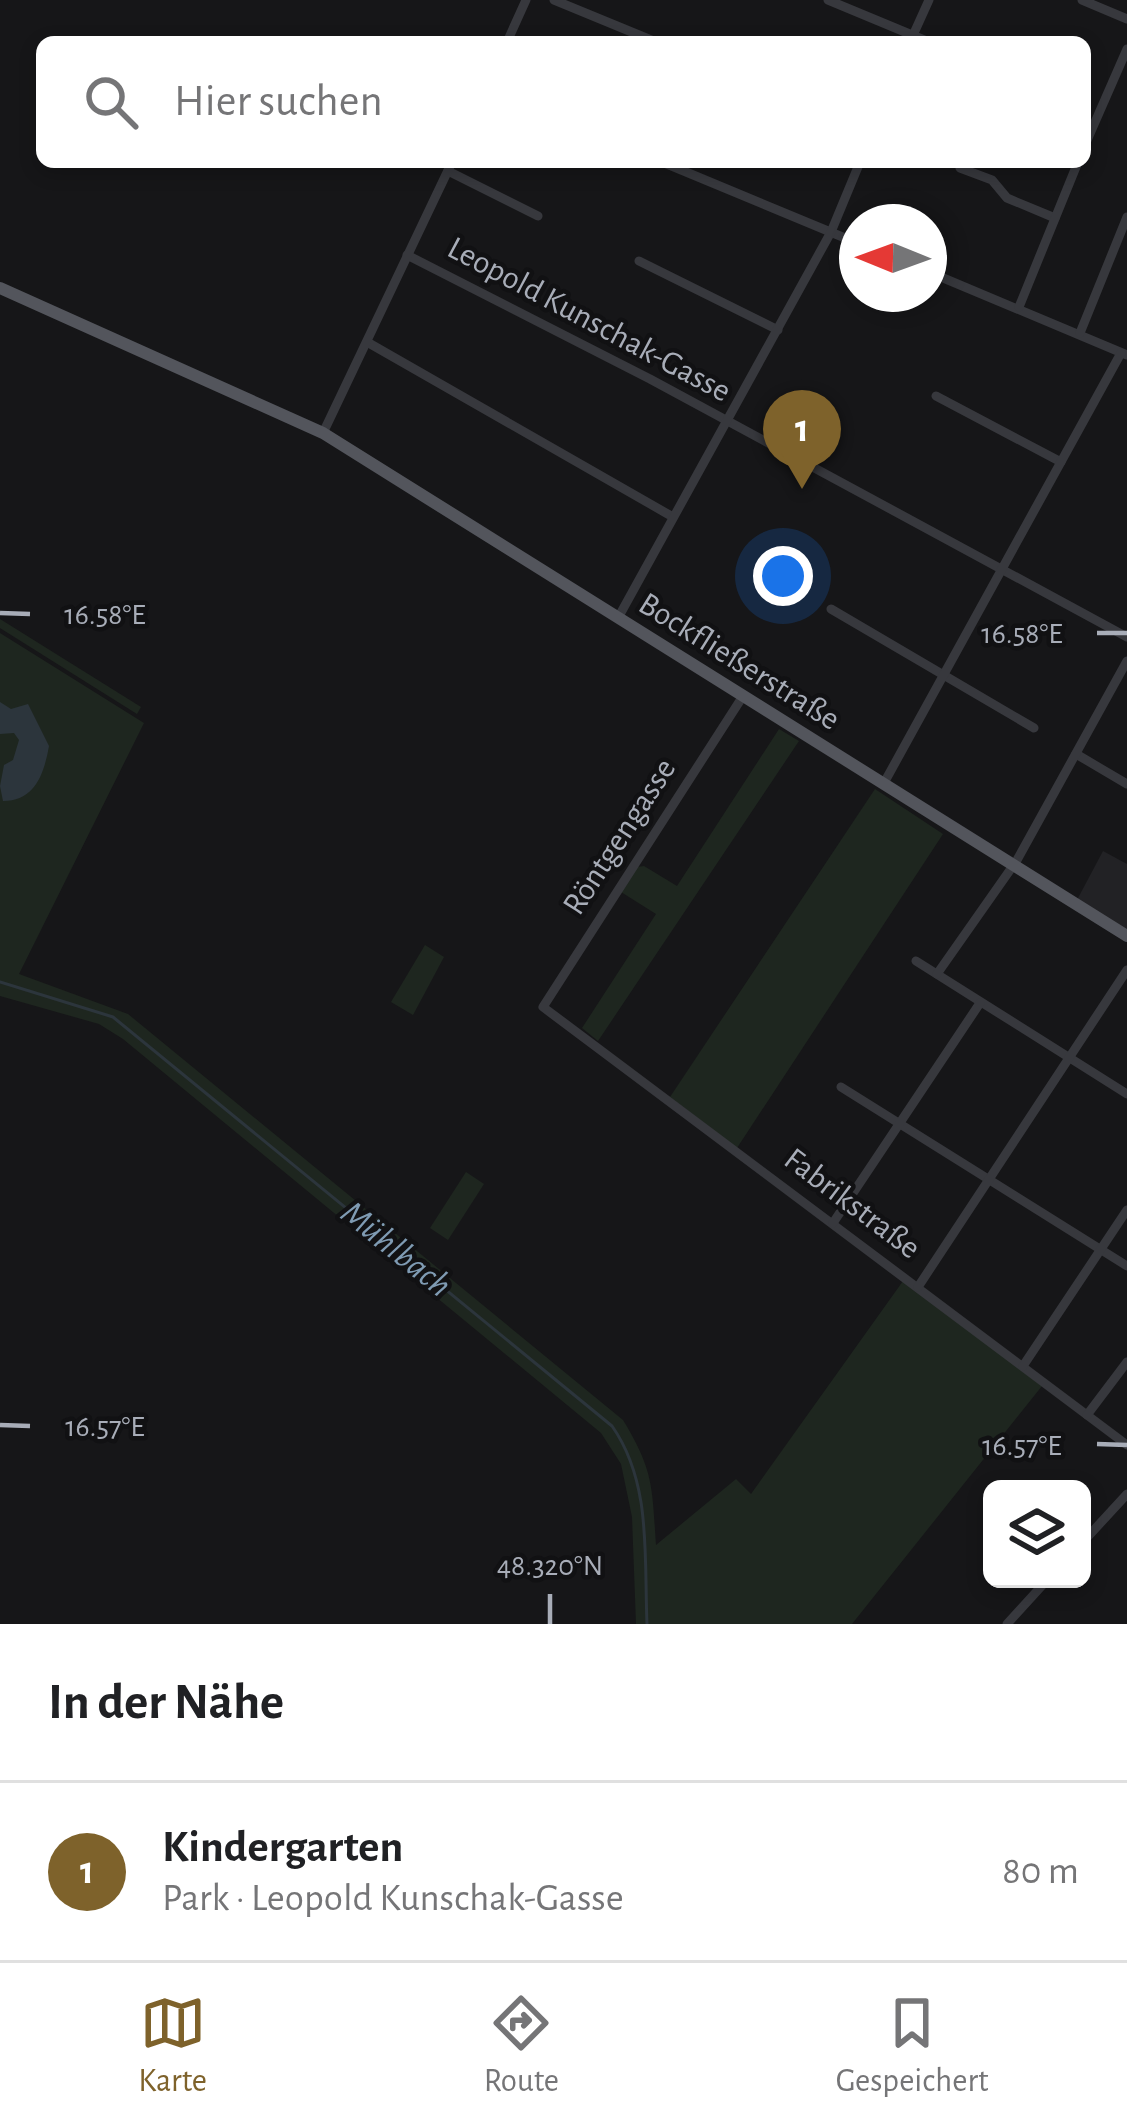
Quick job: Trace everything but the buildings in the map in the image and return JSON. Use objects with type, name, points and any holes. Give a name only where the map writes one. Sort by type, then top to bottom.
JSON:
[{"type":"main road","name":"Bockfließerstraße","points":[[0,288],[323,433],[1127,936]]},
{"type":"street","points":[[510,36],[526,0]]},
{"type":"street","points":[[554,0],[641,36]]},
{"type":"street","points":[[828,0],[905,36]]},
{"type":"street","points":[[912,36],[929,0]]},
{"type":"street","points":[[1082,0],[1127,19]]},
{"type":"street","points":[[1091,131],[1127,49]]},
{"type":"street","points":[[323,433],[450,168]]},
{"type":"street","points":[[452,168],[538,216]]},
{"type":"street","points":[[677,168],[839,235]]},
{"type":"street","points":[[618,618],[832,232],[858,168]]},
{"type":"street","points":[[960,168],[992,180],[1007,198],[1055,218]]},
{"type":"street","points":[[1019,307],[1076,168]]},
{"type":"street","points":[[1080,333],[1127,217]]},
{"type":"street","name":"Leopold Kunschak-Gasse","points":[[407,255],[1127,637]]},
{"type":"street","points":[[639,261],[778,330]]},
{"type":"street","points":[[884,784],[1124,354],[947,279]]},
{"type":"street","points":[[367,342],[674,517]]},
{"type":"street","points":[[936,396],[1061,462]]},
{"type":"street","points":[[831,609],[1034,728]]},
{"type":"street","points":[[937,974],[1012,864],[1127,661]]},
{"type":"street","name":"Röntgengasse","points":[[543,1007],[743,696]]},
{"type":"street","points":[[1076,754],[1127,784]]},
{"type":"street","points":[[916,961],[1127,1094]]},
{"type":"street","points":[[918,1287],[1127,970]]},
{"type":"street","points":[[833,1223],[980,1003]]},
{"type":"street","name":"Fabrikstraße","points":[[543,1007],[1127,1445]]},
{"type":"street","points":[[841,1087],[1127,1266]]},
{"type":"street","points":[[1023,1366],[1127,1210]]},
{"type":"street","points":[[1087,1415],[1127,1362]]},
{"type":"street","points":[[1091,1533],[1127,1494]]},
{"type":"street","points":[[1007,1624],[1040,1588]]},
{"type":"shaded area","points":[[0,619],[141,707],[137,714],[0,628]]},
{"type":"shaded area","points":[[0,633],[144,723],[19,974],[128,1014],[623,1420],[650,1480],[656,1545],[736,1479],[751,1494],[903,1281],[1042,1386],[852,1624],[636,1624],[632,1517],[621,1464],[601,1433],[123,1039],[99,1024],[0,996]]},
{"type":"shaded area","points":[[0,702],[11,709],[28,704],[49,746],[41,776],[30,791],[3,801],[4,765],[13,760],[19,740],[14,733],[0,734]]},
{"type":"shaded area","points":[[779,729],[799,741],[598,1041],[582,1028],[656,914],[621,892],[637,867],[644,866],[677,886]]},
{"type":"shaded area","points":[[875,789],[943,834],[737,1148],[670,1097]]},
{"type":"shaded area","points":[[1103,851],[1127,864],[1127,931],[1077,900]]},
{"type":"shaded area","points":[[425,945],[444,957],[413,1015],[391,1002]]},
{"type":"shaded area","points":[[466,1172],[484,1184],[448,1240],[430,1228]]},
{"type":"waterway","name":"Mühlbach","points":[[0,982],[113,1017],[612,1426],[625,1448],[640,1496],[647,1624]]},
{"type":"place","name":"Kindergarten","points":[[802,489]]}]
